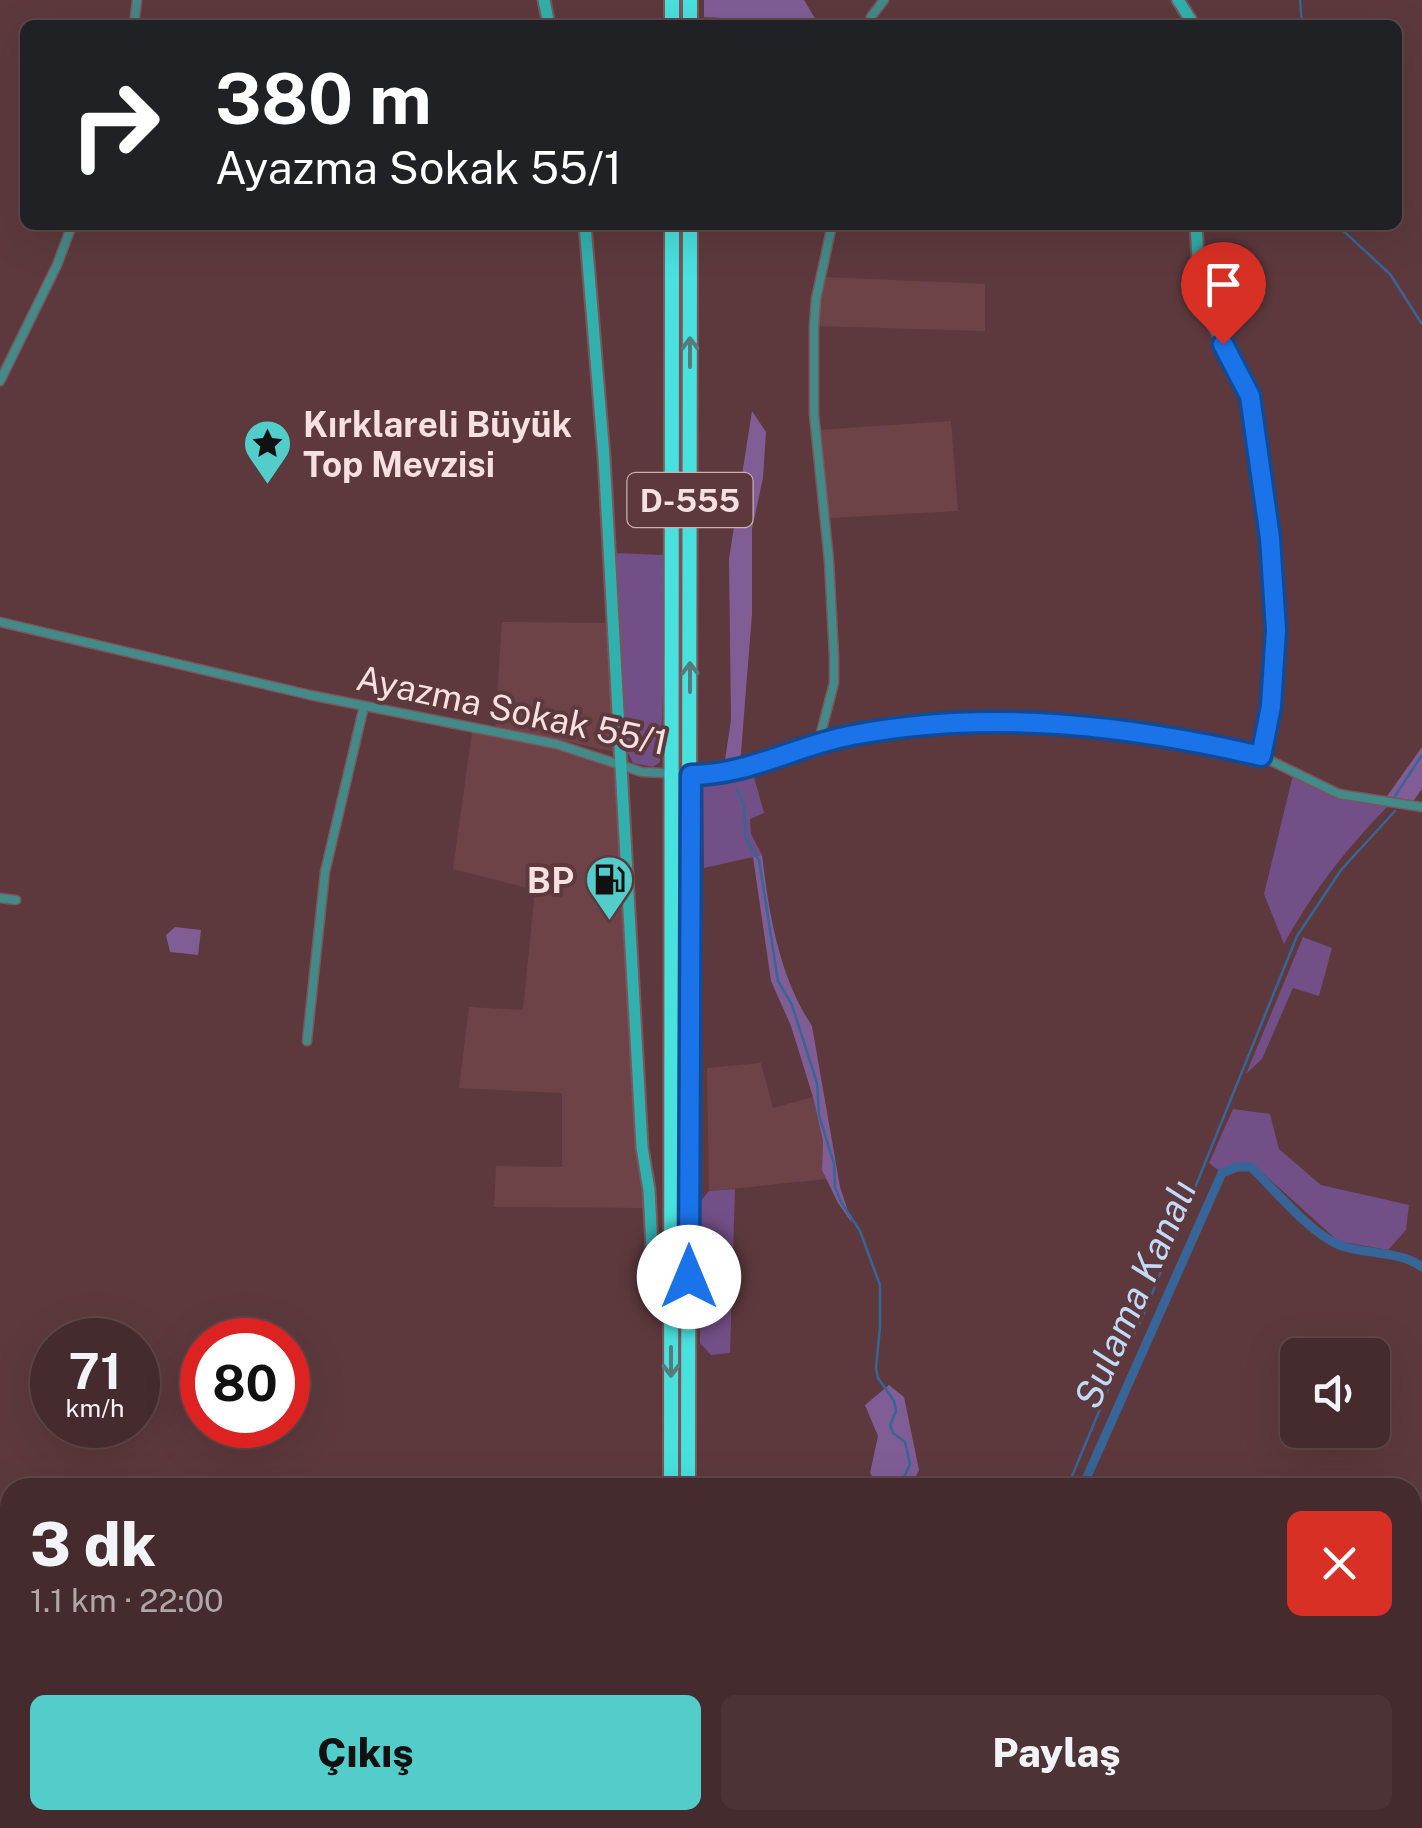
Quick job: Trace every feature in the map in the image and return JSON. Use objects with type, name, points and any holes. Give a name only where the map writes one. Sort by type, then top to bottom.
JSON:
[{"type":"highway","name":"D-555","points":[[672,230],[672,775]]},
{"type":"highway","name":"D-555","points":[[690,230],[691,775]]},
{"type":"highway","points":[[672,775],[672,1478]]},
{"type":"highway","points":[[688,1478],[691,775]]},
{"type":"street","points":[[0,380],[70,230]]},
{"type":"street","points":[[585,230],[604,457],[642,1147],[649,1190],[656,1304],[671,1321]]},
{"type":"street","points":[[818,744],[834,684],[829,561],[814,414],[814,326],[831,230]]},
{"type":"street","points":[[1196,230],[1199,276],[1207,309],[1250,396],[1261,459],[1276,630],[1271,706],[1261,756]]},
{"type":"street","name":"Ayazma Sokak 55/1","points":[[0,622],[364,706],[556,744],[642,772],[691,775],[758,766],[818,744],[888,729],[1048,722],[1150,734],[1261,756],[1339,794],[1422,807]]},
{"type":"street","points":[[307,1041],[325,872],[364,706]]},
{"type":"street","points":[[0,898],[16,900]]},
{"type":"shaded area","points":[[704,0],[804,0],[816,20],[760,20],[704,17]]},
{"type":"shaded area","points":[[704,17],[760,20],[704,20]]},
{"type":"shaded area","points":[[823,277],[985,284],[985,331],[817,326]]},
{"type":"shaded area","points":[[752,411],[766,432],[763,478],[752,529],[752,614],[740,765],[724,767],[731,720],[729,559]]},
{"type":"shaded area","points":[[951,421],[958,511],[829,518],[818,430]]},
{"type":"shaded area","points":[[615,553],[663,555],[660,762],[653,767],[633,763],[625,747]]},
{"type":"shaded area","points":[[502,622],[608,623],[616,752],[495,726]]},
{"type":"shaded area","points":[[472,732],[558,746],[617,767],[646,1208],[494,1207],[496,1166],[562,1167],[562,1093],[459,1088],[469,1007],[523,1010],[535,890],[453,869]]},
{"type":"shaded area","points":[[1422,747],[1422,789],[1411,804],[1385,799]]},
{"type":"shaded area","points":[[752,770],[764,813],[750,819],[751,834],[762,855],[704,868],[703,786],[709,778]]},
{"type":"shaded area","points":[[1293,775],[1338,797],[1388,806],[1331,871],[1284,944],[1264,894]]},
{"type":"shaded area","points":[[762,855],[772,922],[784,965],[812,1026],[840,1187],[852,1223],[822,1170],[823,1141],[813,1097],[791,1026],[771,981],[753,857]]},
{"type":"shaded area","points":[[175,927],[201,930],[198,955],[170,952],[166,935]]},
{"type":"shaded area","points":[[1303,937],[1332,948],[1319,996],[1293,988],[1262,1059],[1246,1074]]},
{"type":"shaded area","points":[[761,1063],[773,1108],[813,1097],[823,1141],[822,1169],[827,1179],[709,1191],[707,1068]]},
{"type":"shaded area","points":[[1233,1109],[1270,1114],[1279,1149],[1321,1185],[1409,1205],[1406,1230],[1388,1250],[1338,1241],[1253,1164],[1237,1163],[1219,1171],[1209,1163]]},
{"type":"shaded area","points":[[735,1189],[730,1353],[711,1355],[700,1343],[700,1202],[709,1191]]},
{"type":"shaded area","points":[[889,1385],[904,1397],[919,1470],[915,1478],[873,1478],[870,1473],[878,1436],[865,1405]]},
{"type":"waterway","points":[[1300,0],[1302,20]]},
{"type":"waterway","points":[[1342,230],[1390,274],[1422,324]]},
{"type":"waterway","points":[[1395,796],[1422,755]]},
{"type":"waterway","points":[[737,789],[744,806],[746,839],[759,860],[778,981],[792,1005],[817,1083],[819,1115],[834,1164],[835,1187],[860,1231],[880,1285],[876,1368],[878,1378],[894,1401],[896,1411],[890,1425],[893,1433],[905,1442],[910,1464],[904,1478]]},
{"type":"waterway","points":[[1071,1478],[1143,1316],[1297,936],[1341,870],[1395,811]]},
{"type":"waterway","name":"Sulama Kanalı","points":[[1086,1478],[1222,1173],[1251,1167],[1304,1221],[1328,1239],[1349,1248],[1403,1258],[1422,1267]]},
{"type":"place","name":"Kırklareli Büyük Top Mevzisi","points":[[268,486]]},
{"type":"place","name":"BP","points":[[609,922]]},
{"type":"route","points":[[689,1277],[691,775],[758,766],[848,736],[966,724],[1048,722],[1119,729],[1261,756],[1271,706],[1276,630],[1270,538],[1250,396],[1223,344]]}]
